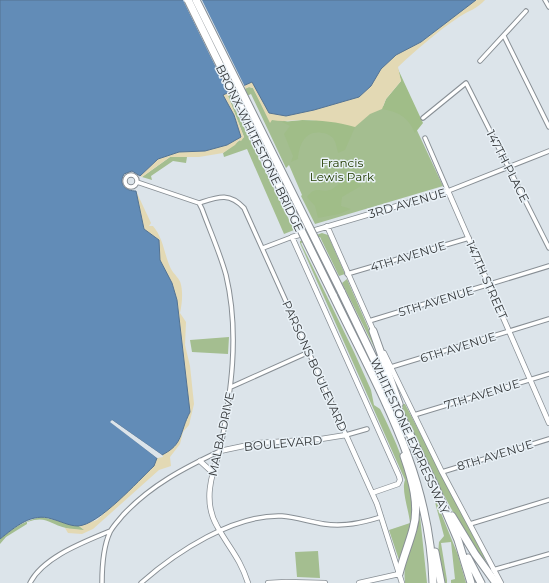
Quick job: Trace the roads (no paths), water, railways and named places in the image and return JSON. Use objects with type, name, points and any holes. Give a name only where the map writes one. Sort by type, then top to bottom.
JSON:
[{"type":"highway","name":"BRONX-WHITESTONE BRIDGE","points":[[188,0],[333,295]]},
{"type":"highway","name":"BRONX-WHITESTONE BRIDGE","points":[[196,0],[341,291]]},
{"type":"highway","name":"WHITESTONE EXPRESSWAY","points":[[341,291],[435,486],[454,529],[471,583]]},
{"type":"highway","name":"WHITESTONE EXPRESSWAY","points":[[333,295],[407,451],[421,495],[429,533],[433,583]]},
{"type":"highway","points":[[373,331],[393,384],[404,424]]},
{"type":"highway","points":[[386,405],[408,468],[416,508],[414,528],[404,554],[399,574]]},
{"type":"highway","points":[[435,486],[474,554],[496,583]]},
{"type":"highway","points":[[421,495],[430,525],[441,583]]},
{"type":"highway","points":[[454,529],[481,583]]},
{"type":"street","points":[[545,0],[549,7]]},
{"type":"street","points":[[480,61],[526,11]]},
{"type":"street","points":[[504,36],[549,127]]},
{"type":"street","name":"147TH PLACE","points":[[423,118],[466,83],[549,248]]},
{"type":"street","name":"147TH STREET","points":[[425,138],[531,379],[549,424]]},
{"type":"street","name":"3RD AVENUE","points":[[263,248],[327,226],[448,191],[549,151]]},
{"type":"street","points":[[137,182],[199,202]]},
{"type":"street","name":"PARSONS BOULEVARD","points":[[199,202],[224,197],[236,200],[244,208],[372,492],[402,583]]},
{"type":"street","name":"MALBA DRIVE","points":[[199,202],[224,269],[230,292],[233,327],[231,387],[220,451],[212,472],[210,506],[214,520],[236,555],[248,583]]},
{"type":"street","points":[[327,226],[347,274],[391,368],[442,472],[501,583]]},
{"type":"street","points":[[292,237],[399,474],[400,481],[396,485],[372,492]]},
{"type":"street","name":"4TH AVENUE","points":[[347,274],[469,238]]},
{"type":"street","name":"5TH AVENUE","points":[[369,321],[549,266]]},
{"type":"street","name":"6TH AVENUE","points":[[391,368],[549,319]]},
{"type":"street","points":[[231,387],[310,352]]},
{"type":"street","name":"7TH AVENUE","points":[[414,415],[549,374]]},
{"type":"street","name":"BOULEVARD","points":[[102,583],[104,556],[110,531],[127,511],[155,487],[178,471],[220,451],[252,444],[321,439],[346,435],[367,429]]},
{"type":"street","name":"8TH AVENUE","points":[[442,472],[549,439]]},
{"type":"street","points":[[200,461],[212,472]]},
{"type":"street","points":[[470,524],[549,500]]},
{"type":"street","points":[[141,583],[178,554],[220,531],[241,522],[266,516],[283,516],[340,526],[360,523],[381,517]]},
{"type":"street","points":[[30,583],[39,569],[46,564],[76,546],[110,531]]},
{"type":"street","points":[[493,570],[549,554]]},
{"type":"street","points":[[359,583],[399,574]]},
{"type":"street","points":[[268,583],[324,583]]},
{"type":"water","points":[[0,0],[476,0],[421,42],[396,55],[381,69],[371,86],[359,97],[314,110],[286,116],[269,113],[252,82],[223,95],[234,115],[241,137],[227,145],[205,151],[179,152],[158,159],[140,176],[132,171],[124,174],[122,181],[124,187],[129,190],[136,191],[144,229],[159,240],[160,260],[172,283],[177,300],[190,412],[178,442],[174,447],[162,455],[112,420],[111,422],[157,458],[154,466],[107,511],[87,524],[75,526],[45,517],[38,517],[24,522],[0,539]]},
{"type":"park label","name":"Francis Lewis Park","points":[[342,169]]}]
